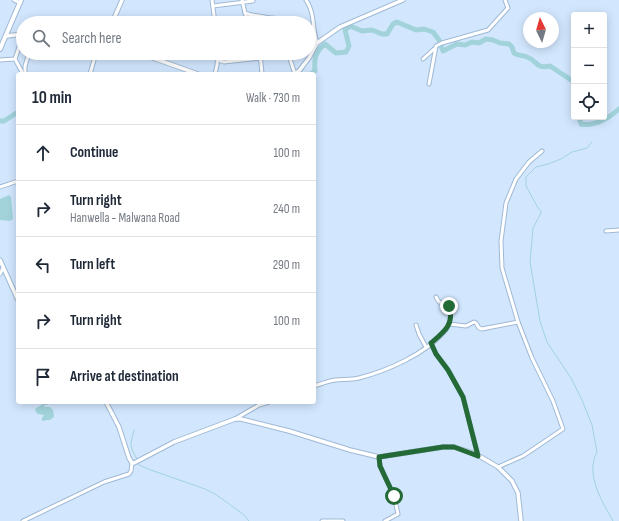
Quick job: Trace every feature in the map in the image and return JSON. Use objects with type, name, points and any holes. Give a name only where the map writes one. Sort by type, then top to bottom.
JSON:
[{"type":"main road","points":[[0,50],[20,1]]},
{"type":"street","points":[[14,0],[20,1]]},
{"type":"street","points":[[115,16],[122,0]]},
{"type":"street","points":[[212,0],[214,16]]},
{"type":"street","points":[[306,0],[310,7],[312,16]]},
{"type":"street","points":[[317,42],[340,27],[403,0]]},
{"type":"street","points":[[423,59],[442,43],[488,30],[508,8],[506,0]]},
{"type":"street","points":[[213,6],[242,1],[253,2]]},
{"type":"street","points":[[242,1],[246,16]]},
{"type":"street","points":[[245,13],[252,16],[264,16]]},
{"type":"street","points":[[7,36],[16,35]]},
{"type":"street","points":[[429,84],[437,46]]},
{"type":"street","points":[[16,56],[15,59],[23,72]]},
{"type":"street","points":[[0,60],[15,59]]},
{"type":"street","points":[[24,72],[27,60]]},
{"type":"street","points":[[91,72],[94,60]]},
{"type":"street","points":[[159,60],[192,72]]},
{"type":"street","points":[[215,72],[218,60],[224,62],[242,60]]},
{"type":"street","points":[[260,60],[262,72]]},
{"type":"street","points":[[290,60],[293,72]]},
{"type":"street","points":[[297,72],[307,60]]},
{"type":"street","points":[[498,467],[523,456],[563,429],[553,401],[532,358],[518,322],[502,268],[501,241],[506,202],[516,179],[529,162],[542,151]]},
{"type":"street","points":[[0,187],[16,181]]},
{"type":"street","points":[[606,231],[619,230]]},
{"type":"street","points":[[0,260],[2,268],[16,290]]},
{"type":"street","points":[[0,274],[2,268]]},
{"type":"street","points":[[316,385],[333,380],[357,379],[383,371],[414,356],[445,331],[449,324],[449,306],[445,303],[439,302],[436,297]]},
{"type":"street","points":[[449,324],[466,326],[474,322],[479,328],[482,329],[518,322]]},
{"type":"street","points":[[416,325],[426,347]]},
{"type":"street","points":[[431,343],[436,354],[448,370],[463,397],[478,456]]},
{"type":"street","points":[[107,404],[119,427],[129,458],[136,462]]},
{"type":"street","points":[[23,521],[104,482],[129,474],[136,462],[174,442],[235,419],[263,404]]},
{"type":"street","points":[[235,419],[241,419],[289,431],[350,450],[379,457],[443,447],[454,447],[478,456],[498,467],[512,481],[518,493],[521,521]]},
{"type":"street","points":[[379,457],[380,466],[394,496],[398,514],[385,521]]},
{"type":"street","points":[[322,521],[343,521]]},
{"type":"shaded area","points":[[9,195],[11,197],[13,219],[10,221],[0,220],[0,199]]},
{"type":"shaded area","points":[[43,404],[48,404],[44,405],[44,407],[50,407],[53,410],[54,417],[50,420],[42,421],[44,415],[38,414],[35,409]]},
{"type":"waterway","points":[[316,56],[325,44],[336,53],[346,52],[349,46],[345,30],[350,26],[362,31],[372,30],[382,34],[387,34],[393,24],[397,22],[416,30],[424,29],[433,32],[439,40],[443,51],[457,44],[465,45],[472,42],[479,43],[486,39],[509,44],[514,53],[531,59],[539,66],[550,66],[571,80]]},
{"type":"waterway","points":[[314,72],[315,71],[315,60]]},
{"type":"waterway","points":[[607,118],[619,109]]},
{"type":"waterway","points":[[0,121],[4,121],[16,113]]},
{"type":"waterway","points":[[580,120],[581,124],[586,125],[602,120]]},
{"type":"waterway","points":[[592,142],[587,148],[572,152],[561,159],[536,167],[526,177],[526,186],[541,211],[533,228],[530,262],[540,321],[547,342],[571,378],[592,425],[597,452],[594,461],[594,479],[596,488],[613,521]]},
{"type":"waterway","points":[[134,430],[131,445],[137,459]]},
{"type":"waterway","points":[[138,462],[139,465],[148,469],[215,494],[243,514],[249,521]]},
{"type":"route","points":[[394,496],[380,466],[379,457],[443,447],[454,447],[478,456],[463,397],[448,370],[436,354],[431,343],[445,331],[449,324],[449,306]]}]
